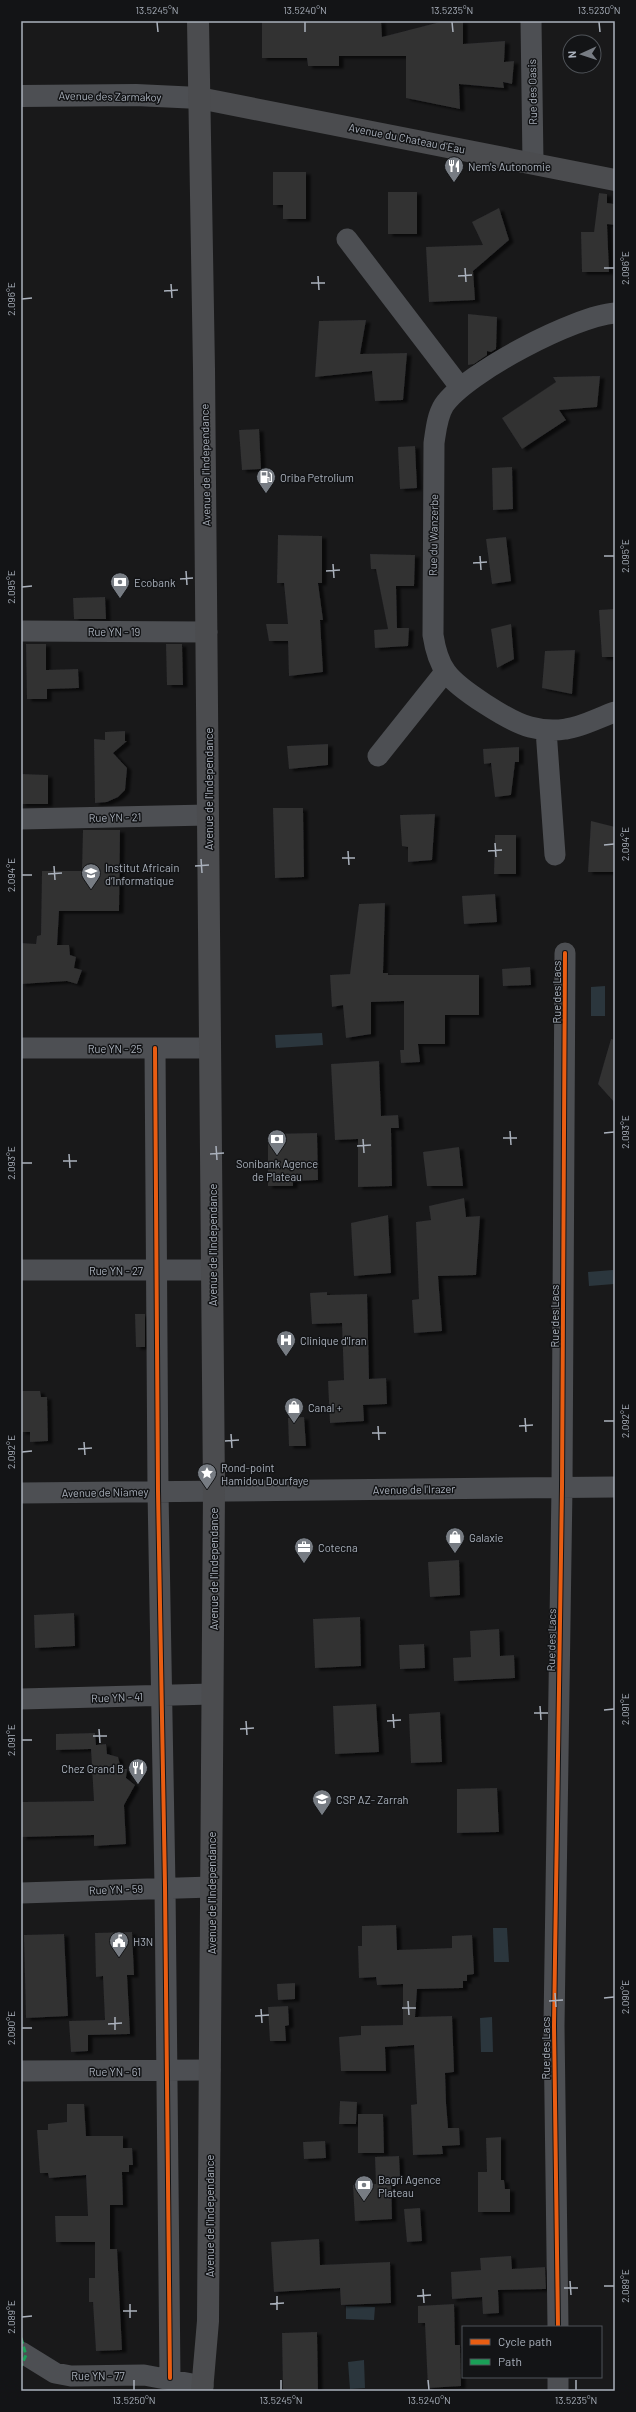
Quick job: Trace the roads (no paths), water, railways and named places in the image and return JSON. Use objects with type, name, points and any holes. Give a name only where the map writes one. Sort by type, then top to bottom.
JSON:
[{"type":"main road","name":"Avenue de l'Independance","points":[[198,21],[207,632],[214,1491],[208,2321],[203,2389]]},
{"type":"main road","name":"Avenue du Chateau d'Eau","points":[[199,98],[533,162],[615,180]]},
{"type":"street","name":"Rue des Oasis","points":[[532,21],[533,162]]},
{"type":"street","name":"Avenue des Zarmakoy","points":[[21,96],[129,95],[199,98]]},
{"type":"street","points":[[347,239],[460,387]]},
{"type":"street","name":"Rue du Wanzerbe","points":[[615,313],[590,318],[571,325],[517,352],[460,387],[444,405],[437,421],[434,443],[433,635],[436,653],[445,672],[456,684],[507,717],[528,727],[546,730],[567,729],[615,712]]},
{"type":"street","name":"Rue YN - 19","points":[[21,631],[207,632]]},
{"type":"street","points":[[378,756],[445,672]]},
{"type":"street","points":[[546,730],[555,855]]},
{"type":"street","name":"Rue YN - 21","points":[[21,819],[208,815]]},
{"type":"street","name":"Rue des Lacs","points":[[558,2326],[554,2026],[562,1488],[565,953]]},
{"type":"street","name":"Rue YN - 25","points":[[21,1048],[210,1048]]},
{"type":"street","points":[[155,1048],[158,1491],[165,1887],[170,2378]]},
{"type":"street","name":"Rue YN - 27","points":[[21,1270],[212,1270]]},
{"type":"street","name":"Avenue de l'Irazer","points":[[214,1491],[615,1487]]},
{"type":"street","name":"Avenue de Niamey","points":[[21,1493],[214,1491]]},
{"type":"street","name":"Rue YN - 41","points":[[21,1699],[212,1694]]},
{"type":"street","name":"Rue YN - 59","points":[[21,1893],[165,1887],[211,1887]]},
{"type":"street","name":"Rue YN - 61","points":[[21,2071],[210,2070]]},
{"type":"street","name":"Rue YN - 77","points":[[21,2352],[55,2373],[71,2376],[144,2375],[170,2378],[203,2389]]},
{"type":"street","points":[[558,2378],[558,2391]]},
{"type":"place","name":"Nem's Autonomie","points":[[454,183]]},
{"type":"place","name":"Oriba Petrolium","points":[[266,494]]},
{"type":"place","name":"Ecobank","points":[[120,599]]},
{"type":"place","name":"Institut Africain d’Informatique","points":[[91,890]]},
{"type":"place","name":"Sonibank Agence de Plateau","points":[[277,1156]]},
{"type":"place","name":"Clinique d'Iran","points":[[286,1357]]},
{"type":"place","name":"Canal +","points":[[294,1424]]},
{"type":"place","name":"Rond-point Hamidou Dourfaye","points":[[207,1490]]},
{"type":"place","name":"Galaxie","points":[[455,1554]]},
{"type":"place","name":"Cotecna","points":[[304,1564]]},
{"type":"place","name":"Chez Grand B","points":[[138,1785]]},
{"type":"place","name":"CSP AZ- Zarrah","points":[[322,1816]]},
{"type":"place","name":"H3N","points":[[119,1958]]},
{"type":"place","name":"Bagri Agence Plateau","points":[[364,2202]]}]
